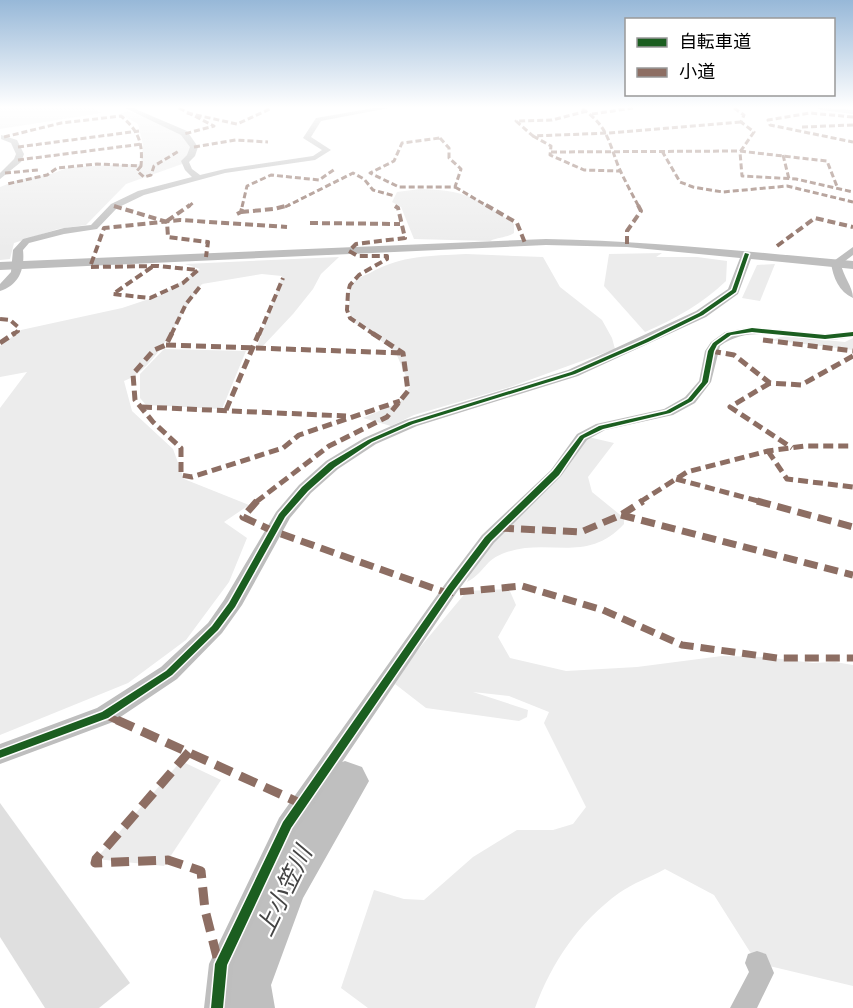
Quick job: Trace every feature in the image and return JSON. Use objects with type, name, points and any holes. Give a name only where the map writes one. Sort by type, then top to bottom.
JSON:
[{"type":"street","points":[[0,177],[18,160],[20,155]]},
{"type":"street","points":[[191,155],[185,161],[186,165],[199,179]]},
{"type":"street","points":[[0,288],[13,279],[20,266],[18,250],[26,241],[64,231],[94,227],[114,206],[126,198],[141,192],[225,171],[315,158],[319,155]]},
{"type":"street","points":[[0,266],[546,242],[598,242],[853,265]]},
{"type":"street","points":[[836,263],[853,250]]},
{"type":"street","points":[[0,754],[105,715],[169,674],[215,628],[232,605],[282,516],[305,489],[332,465],[370,441],[411,423],[573,373],[701,314],[734,291],[747,254]]},
{"type":"street","points":[[836,263],[838,278],[845,289],[853,295]]},
{"type":"street","points":[[217,1008],[221,964],[287,825],[451,588],[488,539],[556,473],[582,437],[601,428],[668,412],[690,400],[705,382],[711,351],[715,344],[729,334],[752,330],[825,337],[853,334]]},
{"type":"street","points":[[743,1008],[762,973],[757,963]]},
{"type":"shaded area","points":[[142,155],[188,155],[182,164],[126,184],[86,225],[58,229],[14,243],[10,259],[0,260],[0,187],[70,167],[141,164]]},
{"type":"shaded area","points":[[420,189],[448,191],[470,197],[514,224],[514,233],[490,241],[414,239],[401,207],[392,202],[397,192]]},
{"type":"shaded area","points":[[662,253],[656,257],[697,257],[727,261],[726,281],[688,310],[645,332],[604,286],[609,254]]},
{"type":"shaded area","points":[[440,255],[543,257],[560,287],[602,320],[615,349],[510,387],[414,415],[391,426],[363,418],[400,402],[410,386],[396,353],[366,328],[352,322],[349,299],[351,286],[359,278],[393,263]]},
{"type":"shaded area","points":[[339,257],[321,274],[313,289],[293,314],[261,348],[257,347],[282,276],[262,274],[202,284],[158,352],[136,375],[124,381],[132,411],[173,449],[184,479],[249,505],[224,522],[247,538],[229,582],[186,640],[128,683],[0,735],[0,408],[27,372],[0,377],[0,346],[21,330],[122,308],[161,295],[200,269],[185,264]]},
{"type":"shaded area","points":[[775,264],[760,301],[742,298],[757,265]]},
{"type":"shaded area","points":[[784,336],[845,342],[853,338],[853,350],[771,340]]},
{"type":"shaded area","points":[[164,349],[246,351],[222,409],[146,405],[140,398],[140,374]]},
{"type":"shaded area","points":[[584,436],[614,443],[588,477],[592,492],[624,518],[624,524],[610,536],[582,547],[523,548],[507,552],[489,562],[467,582],[473,564]]},
{"type":"shaded area","points":[[509,589],[516,605],[498,637],[510,658],[566,671],[637,667],[722,656],[765,657],[853,665],[853,986],[757,963],[714,895],[665,869],[624,889],[591,917],[568,944],[535,1008],[368,1008],[341,988],[374,890],[404,899],[424,900],[473,857],[517,830],[553,830],[573,824],[586,807],[544,723],[549,712],[509,696],[473,692],[528,710],[527,717],[519,721],[426,708],[395,684],[412,657],[467,591]]},
{"type":"shaded area","points":[[181,761],[221,780],[164,866],[96,859]]},
{"type":"building","points":[[0,803],[130,983],[99,1008],[45,1008],[0,937]]},
{"type":"waterway","name":"上小笠川","points":[[246,1008],[242,985],[281,886],[345,781]]},
{"type":"marked path","points":[[18,160],[56,155]]},
{"type":"marked path","points":[[7,184],[47,175],[57,168],[97,164],[141,166],[142,155]]},
{"type":"marked path","points":[[141,166],[137,171],[144,177],[151,175],[154,166],[172,155]]},
{"type":"marked path","points":[[397,155],[394,161],[370,173],[399,187],[455,187]]},
{"type":"marked path","points":[[449,155],[449,158],[461,169],[455,187]]},
{"type":"marked path","points":[[550,155],[584,170],[620,171]]},
{"type":"marked path","points":[[615,155],[641,211],[627,231],[627,244]]},
{"type":"marked path","points":[[664,155],[680,182],[693,187],[723,192],[787,186],[853,202]]},
{"type":"marked path","points":[[739,155],[742,176],[796,179],[853,192]]},
{"type":"marked path","points":[[775,155],[827,161],[838,189]]},
{"type":"marked path","points":[[783,155],[789,179]]},
{"type":"marked path","points":[[237,214],[241,212],[247,186],[271,175],[319,180],[335,169]]},
{"type":"marked path","points":[[5,173],[38,170]]},
{"type":"marked path","points":[[241,212],[284,207],[353,173],[364,179],[373,190],[395,196]]},
{"type":"marked path","points":[[455,187],[517,223],[525,243]]},
{"type":"marked path","points":[[167,221],[194,202]]},
{"type":"marked path","points":[[114,206],[167,222],[168,237],[208,242],[206,257]]},
{"type":"marked path","points":[[395,206],[398,208],[405,238],[356,244],[349,251],[358,256],[387,256],[387,259],[354,280],[348,292],[347,308],[352,320],[403,353],[408,391],[387,417],[329,446],[261,496],[243,517],[273,531],[447,593],[522,586],[603,610],[682,645],[777,658],[853,658]]},
{"type":"marked path","points":[[777,246],[815,218],[853,227]]},
{"type":"marked path","points":[[152,267],[113,294],[150,298],[183,283],[198,270],[158,266],[90,267],[104,228],[180,220],[287,227]]},
{"type":"marked path","points":[[310,223],[400,224]]},
{"type":"marked path","points":[[226,410],[283,278]]},
{"type":"marked path","points":[[202,284],[186,304],[166,345],[154,350],[133,374],[135,400],[153,422],[181,448],[181,475],[192,477],[283,448],[299,435],[400,401]]},
{"type":"marked path","points":[[0,319],[10,320],[18,327],[18,331],[0,343]]},
{"type":"marked path","points":[[763,340],[853,351]]},
{"type":"marked path","points":[[166,345],[403,353]]},
{"type":"marked path","points":[[711,351],[734,355],[770,383],[801,385],[853,356]]},
{"type":"marked path","points":[[770,383],[730,407],[792,448]]},
{"type":"marked path","points":[[142,407],[346,416]]},
{"type":"marked path","points":[[500,528],[581,532],[621,515],[687,472],[768,451],[805,446],[853,446]]},
{"type":"marked path","points":[[768,451],[787,479],[853,487]]},
{"type":"marked path","points":[[676,479],[853,527]]},
{"type":"marked path","points":[[621,515],[853,575]]},
{"type":"marked path","points":[[105,715],[302,804]]},
{"type":"marked path","points":[[189,752],[96,859],[95,863],[168,860],[201,871],[205,910],[219,965]]},
{"type":"cycle path","points":[[0,754],[105,715],[169,673],[215,628],[232,605],[282,516],[305,489],[332,465],[370,441],[411,423],[573,373],[701,314],[734,291],[747,254]]},
{"type":"cycle path","points":[[217,1008],[221,964],[287,825],[451,588],[488,539],[556,473],[582,437],[601,427],[668,412],[690,400],[705,382],[711,351],[715,344],[729,334],[752,330],[825,337],[853,334]]}]
